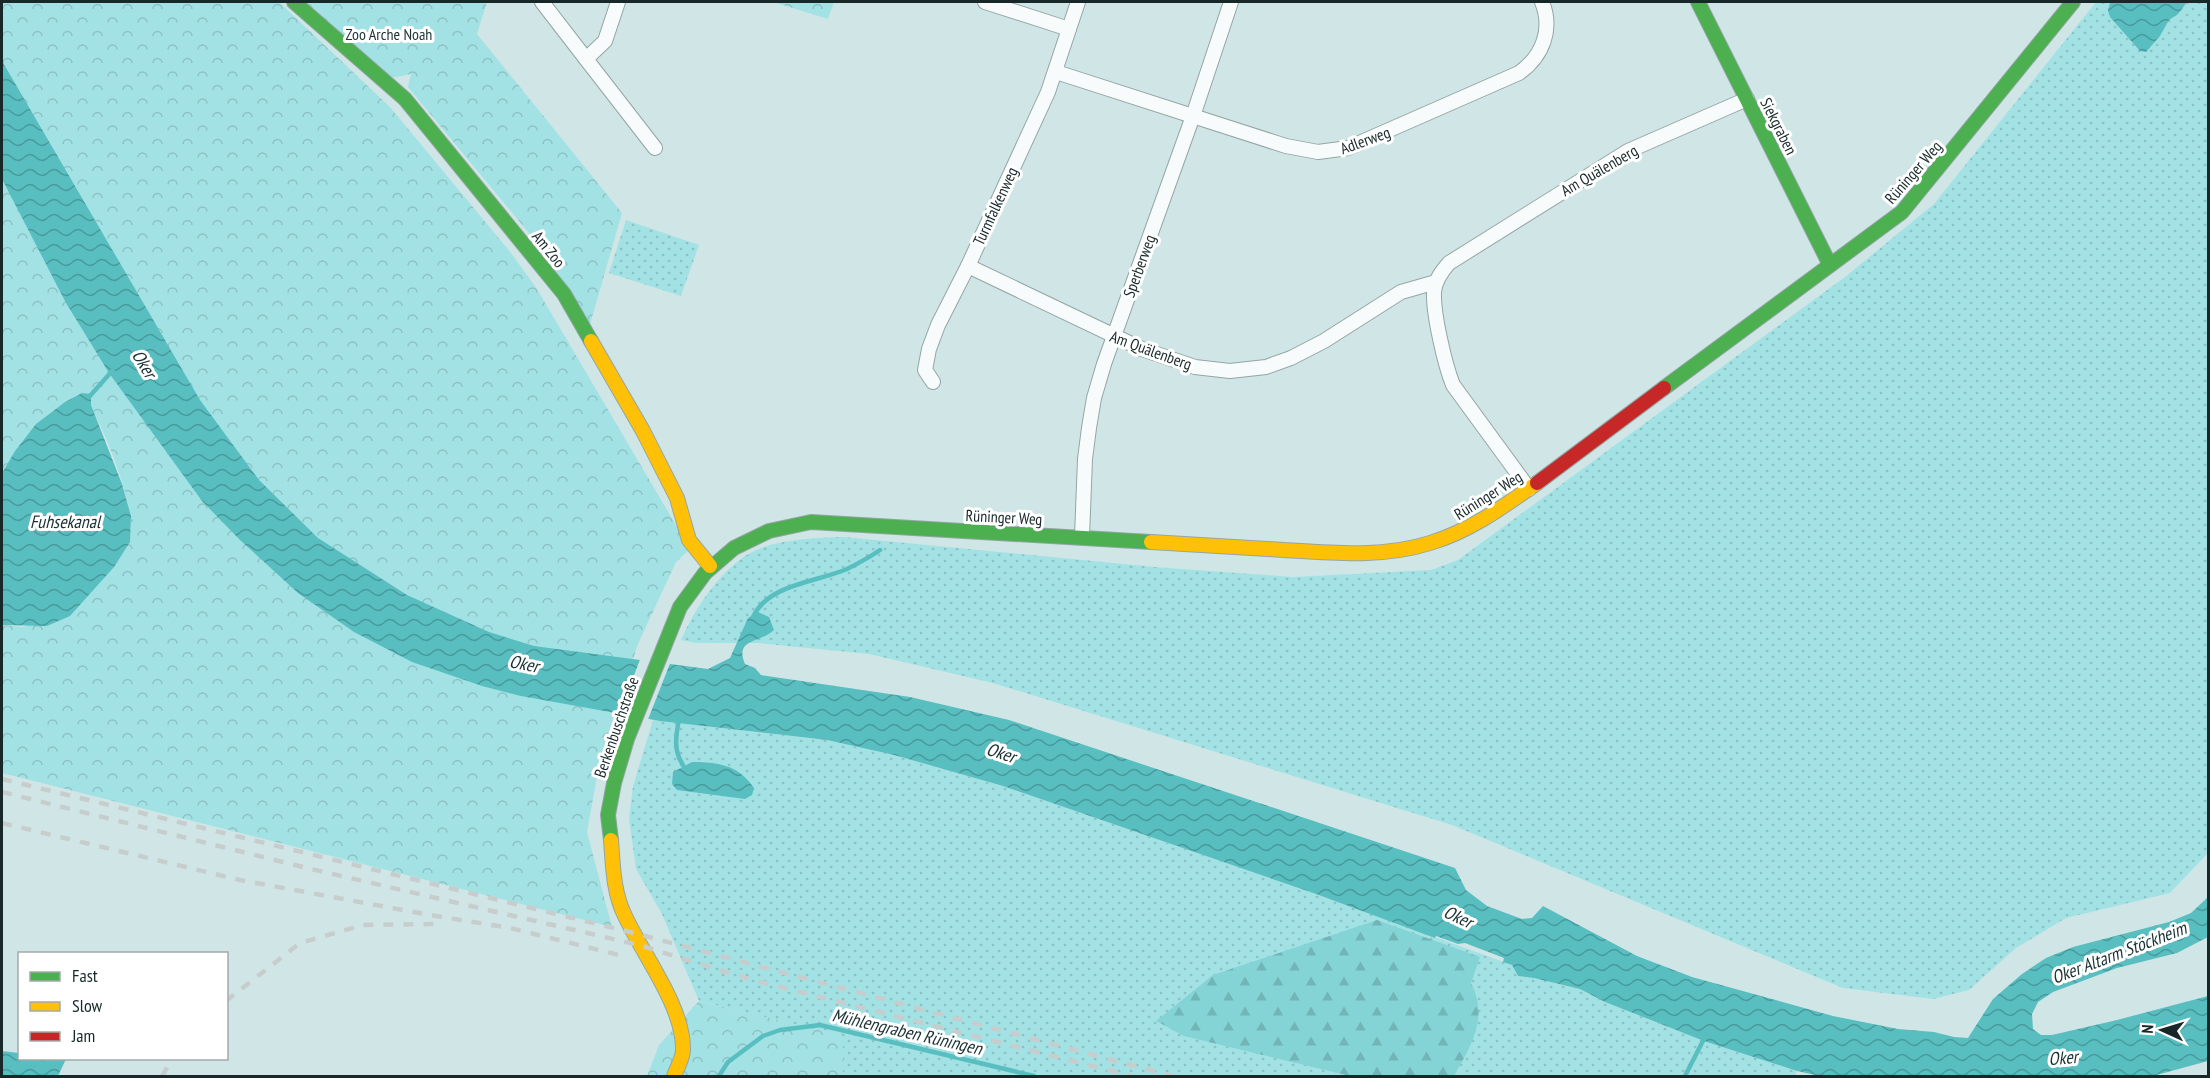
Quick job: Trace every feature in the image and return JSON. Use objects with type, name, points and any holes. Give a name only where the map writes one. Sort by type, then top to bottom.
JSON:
[{"type":"street","name":"Am Zoo","points":[[294,2],[405,99],[564,294],[643,431],[677,498],[689,540],[710,566]]},
{"type":"street","points":[[542,2],[655,148]]},
{"type":"street","points":[[586,58],[605,41],[618,2]]},
{"type":"street","points":[[985,2],[1069,29]]},
{"type":"street","name":"Turmfalkenweg","points":[[933,382],[925,370],[928,349],[1056,72],[1078,2]]},
{"type":"street","name":"Sperberweg","points":[[1082,537],[1085,459],[1094,398],[1231,2]]},
{"type":"street","name":"Adlerweg","points":[[1056,72],[1302,150],[1334,151],[1348,148],[1514,77],[1528,67],[1541,49],[1546,32],[1547,19],[1542,2]]},
{"type":"street","name":"Siekgraben","points":[[1698,2],[1830,265]]},
{"type":"street","name":"Rüninger Weg","points":[[710,566],[738,544],[760,533],[784,525],[810,522],[1340,553],[1393,552],[1425,546],[1466,530],[1529,489],[1902,212],[2065,4]]},
{"type":"street","name":"Am Quälenberg","points":[[968,266],[1142,350],[1195,367],[1230,371],[1266,367],[1306,351],[1401,292],[1436,282],[1449,263],[1628,151],[1747,99]]},
{"type":"street","points":[[1436,282],[1434,291],[1438,321],[1446,367],[1453,385],[1529,489]]},
{"type":"street","name":"Berkenbuschstraße","points":[[674,1077],[683,1052],[681,1029],[675,1010],[624,915],[616,892],[609,815],[614,783],[627,739],[666,638],[691,588],[710,566]]},
{"type":"green space","points":[[2,2],[279,2],[390,107],[511,253],[537,289],[690,549],[676,562],[638,644],[600,760],[587,832],[612,927],[2,773],[2,625],[24,627],[129,542],[131,521],[123,486],[111,451],[97,419],[82,394],[45,417],[26,437],[2,473]]},
{"type":"green space","name":"Zoo Arche Noah","points":[[306,2],[487,2],[477,34],[622,213],[589,328],[547,255],[408,87],[411,74],[391,78]]},
{"type":"green space","points":[[773,2],[834,2],[828,19]]},
{"type":"green space","points":[[2096,2],[2208,2],[2208,853],[2170,893],[2066,918],[2016,948],[1969,990],[1933,999],[1843,988],[1452,825],[993,683],[869,654],[758,643],[696,643],[681,640],[707,594],[734,564],[755,550],[806,539],[844,537],[1155,567],[1293,577],[1431,570],[1458,560],[1845,277],[1934,204]]},
{"type":"green space","points":[[626,220],[699,245],[681,296],[609,273]]},
{"type":"green space","points":[[653,720],[827,740],[894,755],[1003,786],[1316,894],[1512,965],[1518,976],[1580,989],[1605,1002],[1673,1029],[1797,1071],[1795,1076],[843,1076],[842,1036],[699,1001],[662,914],[636,869],[629,819],[633,786]]},
{"type":"green space","points":[[1377,920],[1480,957],[1471,983],[1478,1008],[1476,1031],[1454,1076],[1350,1076],[1184,1036],[1156,1021],[1213,975]]},
{"type":"green space","points":[[699,1001],[843,1036],[843,1076],[647,1076],[659,1045]]},
{"type":"water","points":[[2110,2],[2187,2],[2178,14],[2169,20],[2160,36],[2146,52],[2140,51],[2110,17],[2108,11]]},
{"type":"water","points":[[2,61],[200,400],[259,480],[318,538],[407,595],[489,632],[534,646],[708,669],[730,658],[748,618],[758,612],[769,617],[774,630],[746,645],[743,656],[745,664],[755,668],[761,675],[910,697],[1009,720],[1455,868],[1466,890],[1487,906],[1522,919],[1532,918],[1543,906],[1637,956],[1692,977],[1833,1016],[1898,1029],[1968,1038],[1993,999],[2022,974],[2046,958],[2073,947],[2169,922],[2191,913],[2208,897],[2208,936],[2206,938],[2177,953],[2117,968],[2053,992],[2038,1002],[2032,1014],[2033,1029],[2041,1035],[2052,1035],[2208,996],[2208,1061],[2153,1076],[1820,1076],[1797,1071],[1704,1041],[1605,1002],[1580,989],[1518,976],[1512,965],[1503,962],[1504,958],[1465,943],[1458,944],[1436,936],[1435,938],[1316,894],[1003,786],[894,755],[827,740],[660,721],[521,696],[482,686],[412,662],[354,632],[298,593],[240,540],[202,501],[109,373],[66,303],[2,179]]},
{"type":"water","name":"Fuhsekanal","points":[[82,393],[91,394],[91,405],[122,484],[131,516],[130,542],[114,567],[70,616],[47,626],[2,625],[2,473],[15,451],[36,424],[65,402]]},
{"type":"water","points":[[692,762],[727,766],[748,780],[754,788],[752,795],[745,799],[677,790],[672,784],[673,772]]},
{"type":"water","points":[[2,1051],[18,1053],[18,1060],[66,1060],[58,1076],[2,1076]]},
{"type":"pier","points":[[641,657],[671,661],[647,722],[618,717]]},
{"type":"waterway","name":"Fuhsekanal","points":[[89,397],[113,370]]},
{"type":"waterway","points":[[753,617],[760,606],[781,591],[847,569],[880,550]]},
{"type":"waterway","points":[[679,719],[676,737],[683,765]]},
{"type":"waterway","name":"Mühlengraben Rüningen","points":[[719,1076],[728,1062],[763,1036],[780,1030],[820,1025],[1034,1076]]},
{"type":"waterway","name":"Mühlengraben Rüningen","points":[[1685,1076],[1706,1035]]},
{"type":"railway","points":[[2,779],[634,933],[1173,1076]]},
{"type":"railway","points":[[2,792],[311,869],[639,945],[749,979],[1132,1076]]},
{"type":"railway","points":[[2,823],[240,880],[510,928],[627,957]]},
{"type":"railway","points":[[228,999],[300,943],[363,925],[441,924]]},
{"type":"railway","points":[[162,1076],[172,1060]]},
{"type":"traffic: fast","points":[[294,2],[405,99],[564,294],[591,341]]},
{"type":"traffic: fast","points":[[1698,2],[1830,265]]},
{"type":"traffic: fast","points":[[1664,388],[1902,212],[2073,2]]},
{"type":"traffic: fast","points":[[611,840],[608,815],[614,783],[627,739],[680,607],[705,573],[734,548],[769,531],[811,522],[1151,542]]},
{"type":"traffic: slow","points":[[591,341],[643,431],[677,498],[689,540],[710,566]]},
{"type":"traffic: slow","points":[[1151,542],[1339,553],[1394,551],[1430,543],[1459,532],[1499,509],[1537,483]]},
{"type":"traffic: slow","points":[[611,840],[614,878],[621,907],[670,999],[682,1033],[683,1053],[674,1076]]},
{"type":"traffic: jam","points":[[1537,483],[1664,388]]},
{"type":"water label","name":"Oker","points":[[144,364]]},
{"type":"water label","name":"Oker","points":[[524,664]]},
{"type":"water label","name":"Oker","points":[[1001,753]]},
{"type":"water label","name":"Oker","points":[[1458,917]]},
{"type":"water label","name":"Oker Altarm Stöckheim","points":[[2119,953]]},
{"type":"water label","name":"Oker","points":[[2063,1058]]}]
